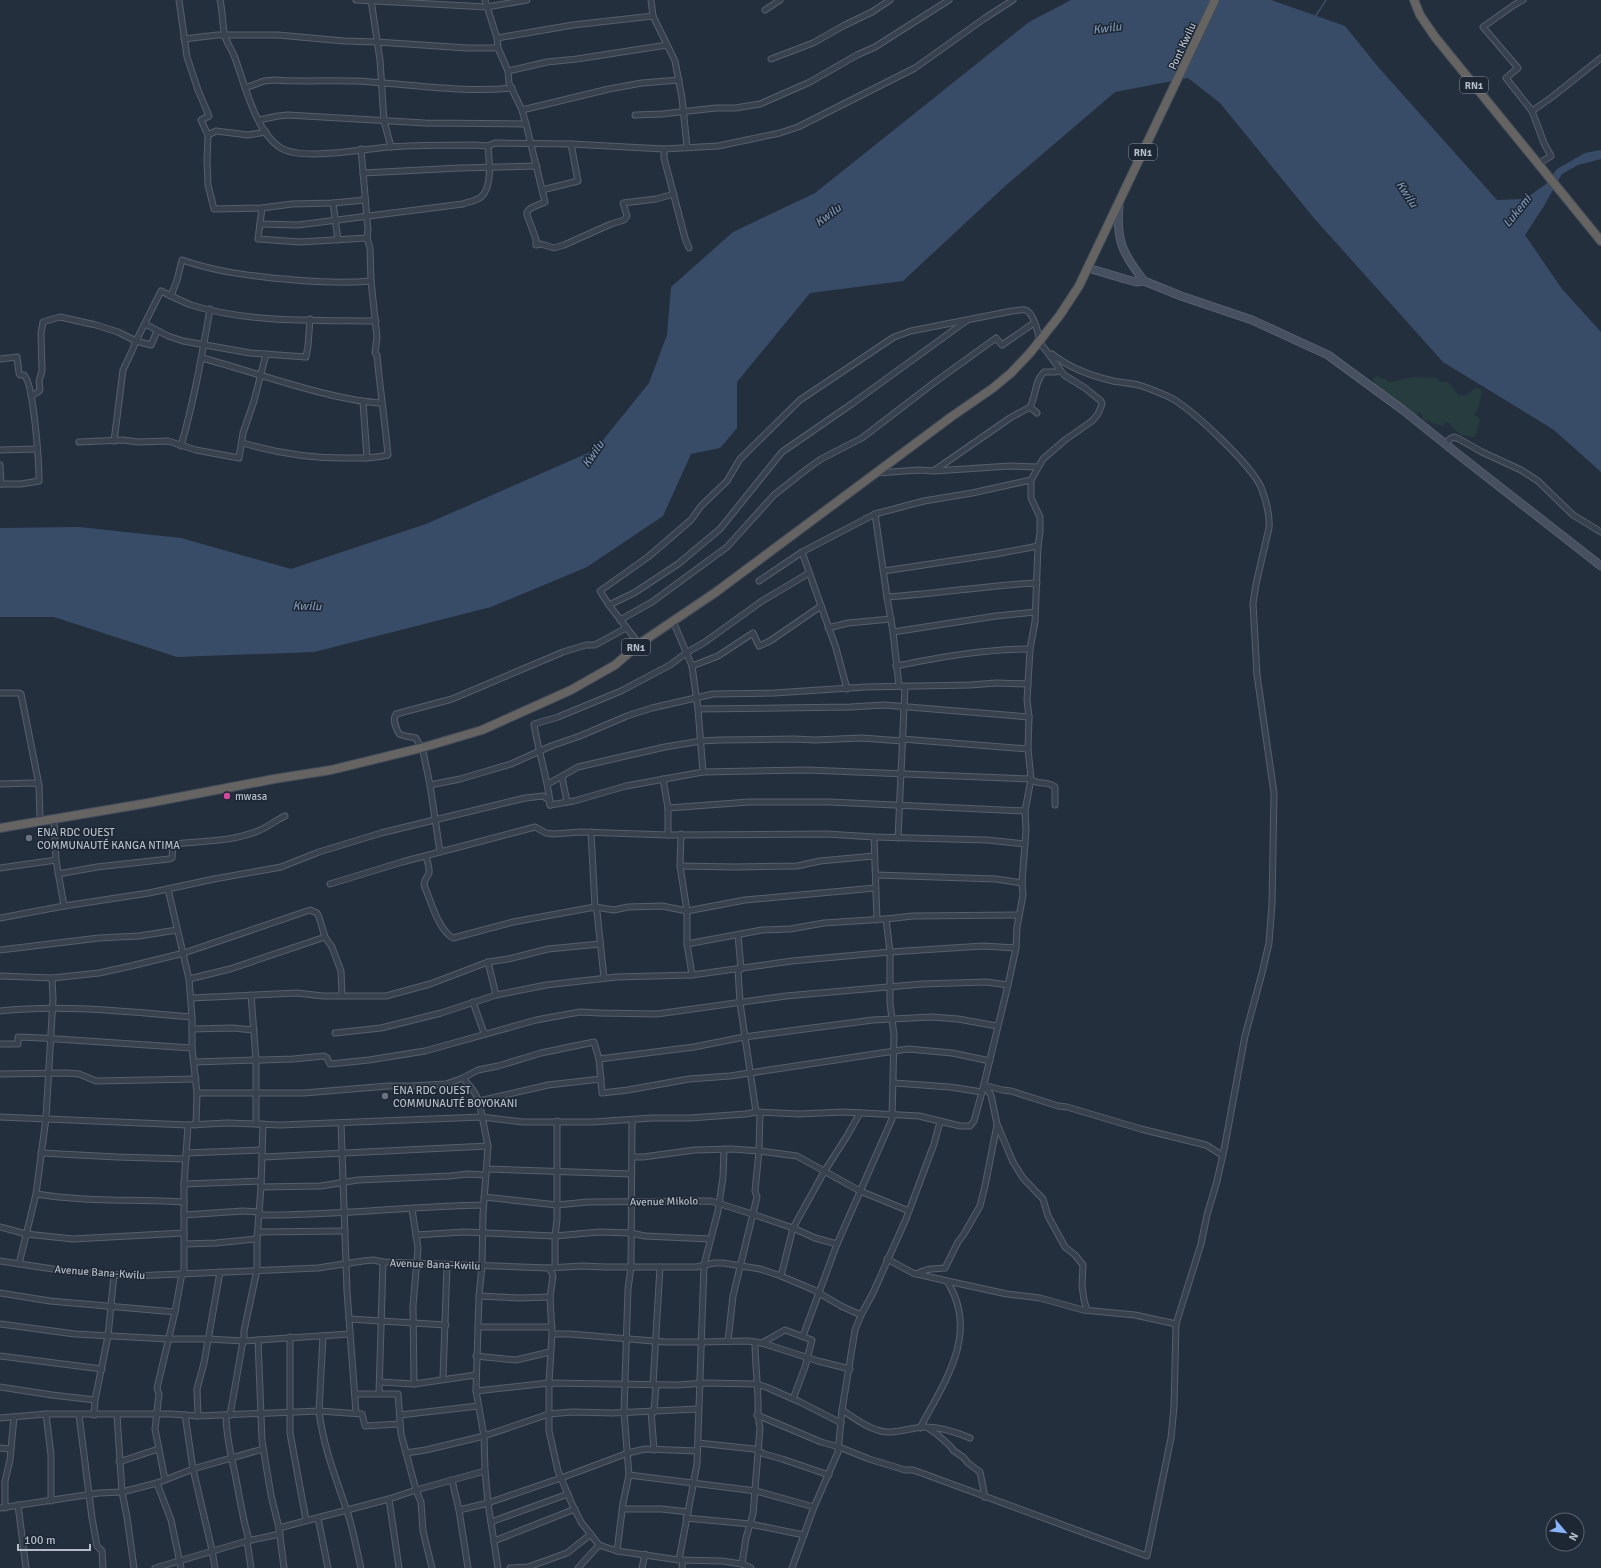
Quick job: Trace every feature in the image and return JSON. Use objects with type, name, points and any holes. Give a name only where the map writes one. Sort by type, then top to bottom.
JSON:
[{"type":"highway","name":"Pont Kwilu","points":[[1119,203],[1216,0]]},
{"type":"highway","name":"RN1","points":[[1414,0],[1420,15],[1435,37],[1573,209],[1601,241]]},
{"type":"highway","name":"RN1","points":[[0,828],[331,770],[482,730],[571,690],[614,665],[639,644],[716,592],[951,417],[993,388],[1011,373],[1030,353],[1064,309],[1079,286],[1119,203]]},
{"type":"main road","points":[[1119,203],[1117,223],[1120,243],[1127,259],[1144,281]]},
{"type":"main road","points":[[1088,268],[1136,282],[1144,281],[1181,296],[1252,320],[1328,355],[1403,410],[1601,566]]},
{"type":"street","points":[[179,0],[187,57],[198,90],[209,116],[201,120],[208,135],[206,161],[208,185],[214,210],[364,200]]},
{"type":"street","points":[[220,0],[223,11],[225,36],[235,58],[244,88],[258,120],[270,140],[282,149],[294,154],[308,155],[391,147],[488,146],[496,143],[571,144],[664,149],[718,146],[780,133],[798,127],[915,68],[1013,0]]},
{"type":"street","points":[[356,0],[487,7],[527,0]]},
{"type":"street","points":[[371,0],[380,60],[384,121],[391,147]]},
{"type":"street","points":[[485,0],[497,38],[498,48],[508,72],[508,78],[522,110],[532,144],[545,202],[531,208],[527,212],[536,239],[536,245],[544,244],[554,248],[564,245],[624,220],[626,216],[623,203],[656,199],[674,194]]},
{"type":"street","points":[[651,0],[653,16],[675,61],[679,80],[687,147]]},
{"type":"street","points":[[765,10],[780,0]]},
{"type":"street","points":[[771,59],[813,43],[872,12],[890,0]]},
{"type":"street","points":[[635,115],[683,113],[760,104],[810,82],[857,55],[875,47],[949,0]]},
{"type":"street","points":[[1523,0],[1483,27],[1518,68],[1506,78],[1532,111],[1544,143],[1551,156],[1539,165]]},
{"type":"street","points":[[497,38],[573,25],[653,16]]},
{"type":"street","points":[[184,39],[217,35],[225,36],[245,34],[467,48],[498,48]]},
{"type":"street","points":[[508,72],[547,62],[577,59],[667,45]]},
{"type":"street","points":[[1532,111],[1601,58]]},
{"type":"street","points":[[244,88],[264,81],[274,80],[358,81],[453,89],[483,90],[512,88]]},
{"type":"street","points":[[522,110],[609,89],[642,83],[679,80]]},
{"type":"street","points":[[258,120],[288,115],[425,123],[526,124]]},
{"type":"street","points":[[208,135],[216,131],[248,135],[266,132]]},
{"type":"street","points":[[542,190],[578,181],[571,144]]},
{"type":"street","points":[[260,224],[298,225],[463,204],[479,199],[487,187],[490,167],[488,146]]},
{"type":"street","points":[[243,442],[280,453],[308,457],[367,458],[388,455],[381,403],[377,355],[375,353],[377,337],[376,321],[371,281],[370,248],[367,238],[368,230],[364,200],[361,149]]},
{"type":"street","points":[[664,149],[664,158],[689,248]]},
{"type":"street","points":[[363,173],[537,166]]},
{"type":"street","points":[[333,203],[338,240]]},
{"type":"street","points":[[262,208],[258,239],[300,242],[367,238]]},
{"type":"street","points":[[171,296],[182,260],[226,272],[292,280],[336,282],[371,281]]},
{"type":"street","points":[[114,441],[123,370],[160,292],[191,305],[227,313],[310,319],[376,321]]},
{"type":"street","points":[[181,446],[191,412],[210,309]]},
{"type":"street","points":[[0,1117],[188,1125],[227,1123],[280,1125],[482,1117],[523,1122],[593,1122],[652,1118],[690,1118],[758,1113],[799,1114],[842,1112],[919,1116],[960,1126],[970,1126],[974,1121],[984,1085],[997,1026],[1008,986],[1016,948],[1019,915],[1023,896],[1022,883],[1025,844],[1025,811],[1031,779],[1028,749],[1029,717],[1027,700],[1030,649],[1035,622],[1038,546],[1040,532],[1040,517],[1031,498],[1031,480],[1037,467],[1050,452],[1092,421],[1101,409],[1102,404],[1099,398],[1064,375],[1059,370],[1039,341],[1039,334],[1031,314],[1025,310],[911,330],[894,337],[800,400],[740,459],[727,481],[701,506],[691,520],[648,557],[600,591],[639,644]]},
{"type":"street","points":[[31,396],[40,390],[39,381],[42,371],[41,332],[43,322],[60,317],[96,325],[118,332],[136,341],[151,345],[157,331]]},
{"type":"street","points":[[145,324],[157,331],[183,341],[250,353],[306,357],[310,319]]},
{"type":"street","points":[[609,605],[634,593],[678,564],[720,529],[782,452],[859,399],[968,319]]},
{"type":"street","points":[[620,620],[652,602],[727,547],[774,495],[807,469],[821,459],[862,438],[935,382],[996,338],[1002,345],[1034,322]]},
{"type":"street","points":[[757,1415],[820,1442],[839,1446],[868,1459],[906,1470],[913,1470],[1147,1556],[1171,1438],[1174,1399],[1176,1324],[1201,1244],[1222,1155],[1245,1036],[1262,973],[1268,943],[1272,904],[1274,793],[1257,675],[1253,603],[1260,562],[1270,519],[1261,487],[1249,470],[1208,427],[1174,399],[1141,386],[1092,374],[1072,366],[1046,350]]},
{"type":"street","points":[[79,442],[168,441],[181,446],[214,454],[239,458],[243,442],[242,437],[251,412],[266,354]]},
{"type":"street","points":[[0,359],[17,357],[19,373],[28,379],[33,404],[39,465],[39,481],[21,484],[1,484],[0,465]]},
{"type":"street","points":[[202,358],[285,384],[362,402],[381,403]]},
{"type":"street","points":[[934,471],[1010,418],[1030,407],[1035,398],[1039,377],[1042,373],[1059,370]]},
{"type":"street","points":[[362,402],[367,458]]},
{"type":"street","points":[[1030,407],[1037,413]]},
{"type":"street","points":[[1445,444],[1454,437],[1521,470],[1538,481],[1573,515],[1601,532]]},
{"type":"street","points":[[0,450],[37,449]]},
{"type":"street","points":[[876,473],[1010,466],[1037,467]]},
{"type":"street","points":[[759,582],[802,552],[875,514],[924,501],[972,493],[1031,480]]},
{"type":"street","points":[[875,514],[893,632],[899,686]]},
{"type":"street","points":[[884,571],[1038,546]]},
{"type":"street","points":[[802,552],[836,648],[847,689]]},
{"type":"street","points":[[550,805],[548,784],[538,751],[534,724],[558,717],[621,692],[670,665],[762,601],[809,573]]},
{"type":"street","points":[[887,597],[930,594],[1007,584],[1037,583]]},
{"type":"street","points":[[692,666],[718,656],[753,633],[759,646],[770,641],[821,606]]},
{"type":"street","points":[[893,632],[996,616],[1035,612]]},
{"type":"street","points":[[828,628],[848,623],[875,622],[891,619]]},
{"type":"street","points":[[673,621],[692,666],[697,698],[703,772]]},
{"type":"street","points":[[440,852],[430,785],[421,747],[416,738],[399,734],[394,718],[396,714],[452,699],[563,652],[586,645],[595,645],[626,628]]},
{"type":"street","points":[[896,666],[981,651],[1030,649]]},
{"type":"street","points":[[430,785],[460,779],[511,764],[538,751],[627,716],[652,708],[713,694],[774,693],[819,689],[899,686],[996,683],[1028,684]]},
{"type":"street","points":[[898,838],[905,686]]},
{"type":"street","points":[[0,693],[21,694],[39,784],[40,820]]},
{"type":"street","points":[[698,709],[850,707],[884,705],[1029,717]]},
{"type":"street","points":[[548,784],[578,767],[665,747],[701,741],[794,738],[815,740],[862,738],[923,740],[1028,749]]},
{"type":"street","points":[[550,805],[567,802],[626,786],[703,772],[807,770],[1031,779],[1034,782],[1047,782],[1055,788],[1055,804]]},
{"type":"street","points":[[562,777],[567,802]]},
{"type":"street","points":[[663,779],[668,808],[668,835]]},
{"type":"street","points":[[0,784],[39,784]]},
{"type":"street","points":[[0,918],[168,889],[281,867],[319,852],[381,833],[525,798],[543,796],[549,800],[550,805]]},
{"type":"street","points":[[668,808],[749,802],[830,802],[1025,811]]},
{"type":"street","points":[[58,874],[97,867],[169,859],[172,858],[173,844],[221,841],[258,832],[285,816]]},
{"type":"street","points":[[54,819],[56,860],[64,906]]},
{"type":"street","points":[[330,884],[402,862],[534,827],[546,833],[553,834],[591,832],[668,835],[827,834],[898,838],[987,840],[1025,844]]},
{"type":"street","points":[[591,832],[595,908],[597,912],[604,978]]},
{"type":"street","points":[[681,834],[680,866],[686,910],[687,944],[692,975]]},
{"type":"street","points":[[874,837],[877,920]]},
{"type":"street","points":[[426,856],[429,868],[424,880],[424,885],[439,922],[446,933],[453,938],[513,922],[595,908],[614,910],[628,907],[662,906],[686,910],[752,899],[875,888]]},
{"type":"street","points":[[680,866],[797,866],[820,861],[874,856]]},
{"type":"street","points":[[0,868],[56,860]]},
{"type":"street","points":[[876,875],[982,878],[1022,883]]},
{"type":"street","points":[[168,889],[189,979],[192,1016],[192,1048],[197,1093],[196,1125]]},
{"type":"street","points":[[0,976],[52,978],[99,973],[184,953],[310,910],[317,913],[325,937],[332,947],[341,971],[342,995]]},
{"type":"street","points":[[687,944],[762,930],[790,929],[824,923],[886,920],[913,916],[1019,915]]},
{"type":"street","points":[[803,1336],[837,1244],[883,1141],[893,1114],[894,1035],[890,986],[890,952],[886,920]]},
{"type":"street","points":[[0,950],[99,938],[139,936],[177,930]]},
{"type":"street","points":[[728,1341],[733,1296],[739,1266],[757,1197],[755,1191],[759,1151],[758,1113],[744,1037],[740,1003],[738,935]]},
{"type":"street","points":[[189,979],[230,969],[325,937]]},
{"type":"street","points":[[191,998],[297,993],[323,996],[386,996],[430,984],[488,962],[548,949],[600,944]]},
{"type":"street","points":[[335,1033],[381,1028],[441,1013],[496,995],[546,985],[604,978],[692,975],[792,961],[890,952],[983,946],[1016,948]]},
{"type":"street","points":[[488,962],[496,995]]},
{"type":"street","points":[[19,1264],[36,1194],[46,1118],[50,1072],[52,978]]},
{"type":"street","points":[[194,1062],[293,1059],[324,1056],[330,1064],[363,1061],[425,1051],[457,1043],[484,1033],[536,1020],[580,1012],[600,1014],[657,1014],[786,996],[890,986],[986,982],[1008,986]]},
{"type":"street","points":[[251,996],[256,1060],[256,1124]]},
{"type":"street","points":[[473,1002],[484,1033]]},
{"type":"street","points":[[0,1011],[52,1009],[119,1011],[192,1016]]},
{"type":"street","points":[[599,1058],[694,1047],[744,1037],[872,1020],[932,1017],[997,1026]]},
{"type":"street","points":[[192,1029],[232,1028],[254,1030]]},
{"type":"street","points":[[0,1044],[18,1044],[18,1038],[99,1043],[122,1042],[192,1048]]},
{"type":"street","points":[[197,1093],[304,1093],[388,1086],[446,1084],[463,1078],[478,1070],[498,1066],[540,1053],[594,1042],[599,1058],[602,1093],[689,1079],[730,1076],[908,1049],[952,1053],[990,1061]]},
{"type":"street","points":[[0,1074],[50,1072],[79,1074],[96,1081],[196,1079]]},
{"type":"street","points":[[463,1078],[474,1090],[479,1101],[488,1146],[483,1205],[482,1266],[476,1356],[476,1391],[484,1436],[488,1503],[498,1568]]},
{"type":"street","points":[[479,1101],[548,1085],[601,1079]]},
{"type":"street","points":[[894,1084],[950,1087],[982,1092]]},
{"type":"street","points":[[984,1085],[1011,1091],[1058,1106],[1067,1107],[1206,1146],[1222,1155]]},
{"type":"street","points":[[984,1085],[991,1095],[997,1124],[1013,1162],[1023,1178],[1043,1198],[1048,1216],[1065,1246],[1082,1265],[1082,1286],[1087,1310]]},
{"type":"street","points":[[781,1276],[793,1228],[824,1172],[860,1113]]},
{"type":"street","points":[[617,1551],[629,1475],[624,1412],[628,1289],[631,1266],[632,1120]]},
{"type":"street","points":[[555,1266],[555,1236],[558,1220],[557,1121]]},
{"type":"street","points":[[792,1568],[814,1507],[835,1461],[839,1446],[840,1423],[856,1330],[861,1315],[873,1293],[909,1212],[940,1122]]},
{"type":"street","points":[[342,1123],[346,1263],[356,1413]]},
{"type":"street","points":[[251,1568],[248,1540],[227,1438],[228,1415],[257,1270],[257,1239],[261,1187],[260,1181],[263,1157],[263,1124]]},
{"type":"street","points":[[917,1274],[921,1270],[945,1268],[958,1242],[980,1206],[984,1193],[997,1124]]},
{"type":"street","points":[[165,1480],[155,1429],[158,1414],[159,1394],[157,1388],[183,1273],[184,1184],[188,1125]]},
{"type":"street","points":[[263,1157],[488,1146]]},
{"type":"street","points":[[632,1157],[643,1157],[695,1150],[724,1149],[759,1151],[797,1156],[860,1192],[909,1212]]},
{"type":"street","points":[[682,1568],[681,1560],[686,1518],[695,1483],[698,1442],[704,1266],[716,1221],[724,1149]]},
{"type":"street","points":[[186,1152],[262,1150]]},
{"type":"street","points":[[41,1153],[117,1157],[186,1158]]},
{"type":"street","points":[[487,1169],[631,1174]]},
{"type":"street","points":[[261,1187],[321,1186],[343,1182],[468,1174],[486,1175]]},
{"type":"street","points":[[184,1184],[260,1181]]},
{"type":"street","points":[[36,1194],[70,1199],[184,1202]]},
{"type":"street","name":"Avenue Mikolo","points":[[484,1197],[557,1205],[588,1202],[698,1200],[718,1203],[793,1228],[815,1238],[837,1244]]},
{"type":"street","points":[[184,1215],[236,1211],[259,1214],[344,1213],[412,1209],[445,1205],[483,1205]]},
{"type":"street","points":[[412,1209],[418,1248],[413,1306],[414,1384]]},
{"type":"street","points":[[0,1227],[26,1234],[73,1239],[184,1233]]},
{"type":"street","points":[[258,1232],[345,1231]]},
{"type":"street","points":[[416,1234],[482,1233],[555,1236],[599,1232],[710,1239]]},
{"type":"street","points":[[184,1244],[257,1239]]},
{"type":"street","points":[[888,1259],[917,1274],[947,1281],[1006,1294],[1040,1298],[1087,1310],[1135,1315],[1176,1324]]},
{"type":"street","name":"Avenue Bana-Kwilu","points":[[0,1261],[66,1271],[144,1276],[183,1273],[318,1268],[373,1260],[383,1262],[448,1265],[548,1268],[555,1266],[704,1266],[719,1263],[760,1269],[781,1276],[861,1315]]},
{"type":"street","points":[[379,1393],[381,1382],[383,1262]]},
{"type":"street","points":[[444,1379],[448,1265]]},
{"type":"street","points":[[654,1450],[652,1411],[655,1385],[655,1341],[660,1267]]},
{"type":"street","points":[[548,1268],[553,1276],[550,1297],[552,1327],[549,1383],[550,1431],[561,1478],[581,1522],[599,1545],[617,1551],[681,1560],[722,1562],[751,1568]]},
{"type":"street","points":[[198,1416],[197,1389],[202,1373],[220,1272]]},
{"type":"street","points":[[94,1415],[108,1336],[114,1275]]},
{"type":"street","points":[[923,1427],[951,1371],[961,1328],[960,1311],[951,1287],[947,1281]]},
{"type":"street","points":[[0,1293],[37,1300],[175,1312]]},
{"type":"street","points":[[479,1296],[519,1298],[550,1297]]},
{"type":"street","points":[[349,1319],[446,1325]]},
{"type":"street","points":[[0,1324],[75,1334],[168,1339],[244,1341],[350,1334]]},
{"type":"street","points":[[478,1327],[552,1327]]},
{"type":"street","points":[[762,1343],[784,1330],[812,1340],[793,1399]]},
{"type":"street","points":[[552,1334],[570,1334],[655,1341],[755,1342],[850,1369]]},
{"type":"street","points":[[322,1336],[319,1411],[323,1440],[347,1510],[361,1568]]},
{"type":"street","points":[[290,1337],[290,1433],[306,1520]]},
{"type":"street","points":[[258,1340],[260,1414],[263,1449],[271,1495],[280,1531],[284,1568]]},
{"type":"street","points":[[743,1566],[746,1538],[756,1491],[759,1452],[760,1428],[757,1415],[758,1405],[755,1342]]},
{"type":"street","points":[[476,1356],[516,1360],[550,1352]]},
{"type":"street","points":[[0,1356],[102,1369]]},
{"type":"street","points":[[381,1382],[414,1384],[476,1375]]},
{"type":"street","points":[[476,1391],[549,1383],[655,1385],[700,1384],[716,1382],[756,1384],[793,1399],[840,1423]]},
{"type":"street","points":[[0,1387],[96,1400]]},
{"type":"street","points":[[355,1394],[398,1394],[400,1415],[399,1424],[416,1490],[421,1502],[423,1531],[432,1568]]},
{"type":"street","points":[[400,1415],[478,1406]]},
{"type":"street","points":[[406,1453],[426,1450],[484,1436],[549,1414],[572,1412],[624,1412],[698,1409]]},
{"type":"street","points":[[842,1410],[877,1430],[885,1432],[923,1427],[948,1430],[970,1438]]},
{"type":"street","points":[[0,1418],[46,1414],[158,1414],[198,1416],[319,1411],[362,1414],[365,1426],[399,1424]]},
{"type":"street","points":[[46,1414],[51,1455],[51,1501]]},
{"type":"street","points":[[78,1415],[94,1532],[97,1546],[102,1551],[103,1568]]},
{"type":"street","points":[[117,1415],[122,1492],[134,1568]]},
{"type":"street","points":[[186,1415],[193,1469],[215,1568]]},
{"type":"street","points":[[14,1417],[10,1460],[2,1480],[2,1508],[89,1494],[122,1492],[157,1483],[193,1469],[263,1449]]},
{"type":"street","points":[[923,1427],[938,1435],[954,1451],[980,1472],[984,1497]]},
{"type":"street","points":[[698,1442],[754,1449],[828,1475]]},
{"type":"street","points":[[0,1448],[10,1449]]},
{"type":"street","points":[[119,1462],[158,1449]]},
{"type":"street","points":[[459,1510],[488,1503],[561,1478],[628,1452],[637,1450],[697,1451]]},
{"type":"street","points":[[155,1568],[280,1531],[306,1520],[389,1499],[485,1471]]},
{"type":"street","points":[[629,1475],[756,1491],[814,1507]]},
{"type":"street","points":[[452,1480],[459,1510],[468,1568]]},
{"type":"street","points":[[157,1483],[171,1520],[181,1568]]},
{"type":"street","points":[[491,1522],[568,1494]]},
{"type":"street","points":[[389,1499],[399,1568]]},
{"type":"street","points":[[18,1505],[26,1568]]},
{"type":"street","points":[[623,1508],[688,1512]]},
{"type":"street","points":[[494,1541],[575,1509]]},
{"type":"street","points":[[318,1518],[328,1568]]},
{"type":"street","points":[[686,1518],[750,1524],[804,1535]]},
{"type":"street","points":[[510,1568],[528,1568],[567,1553],[591,1534]]},
{"type":"street","points":[[578,1568],[599,1545]]},
{"type":"street","points":[[642,1568],[645,1554]]},
{"type":"green space","points":[[1378,376],[1390,382],[1413,377],[1436,378],[1441,382],[1447,382],[1450,384],[1458,395],[1468,394],[1476,388],[1480,389],[1482,392],[1478,409],[1474,414],[1480,419],[1475,437],[1461,435],[1450,425],[1450,423],[1446,422],[1443,426],[1423,420],[1420,412],[1416,415],[1412,413],[1374,383],[1373,378]]},
{"type":"water","points":[[1071,0],[1271,0],[1345,26],[1379,68],[1497,200],[1525,199],[1546,184],[1557,169],[1585,153],[1601,150],[1601,159],[1578,165],[1562,174],[1544,206],[1525,235],[1562,289],[1601,332],[1601,472],[1554,430],[1443,362],[1313,217],[1220,103],[1188,78],[1115,92],[1004,187],[903,281],[810,293],[737,382],[737,428],[720,448],[691,454],[663,516],[587,567],[491,607],[314,652],[177,657],[54,617],[0,617],[0,528],[79,527],[181,538],[291,569],[426,524],[595,450],[649,383],[667,335],[671,287],[733,232],[815,193],[1029,22]]},
{"type":"waterway","points":[[1315,17],[1326,0]]},
{"type":"place","name":"mwasa","points":[[227,796]]},
{"type":"place","name":"ENA RDC OUEST COMMUNAUTÉ KANGA NTIMA","points":[[29,838]]},
{"type":"place","name":"ENA RDC OUEST COMMUNAUTÉ BOYOKANI","points":[[385,1096]]},
{"type":"water label","name":"Kwilu","points":[[1107,28]]},
{"type":"water label","name":"Kwilu","points":[[1407,194]]},
{"type":"water label","name":"Lukemi","points":[[1517,211]]},
{"type":"water label","name":"Kwilu","points":[[828,215]]},
{"type":"water label","name":"Kwilu","points":[[593,454]]},
{"type":"water label","name":"Kwilu","points":[[307,606]]}]
